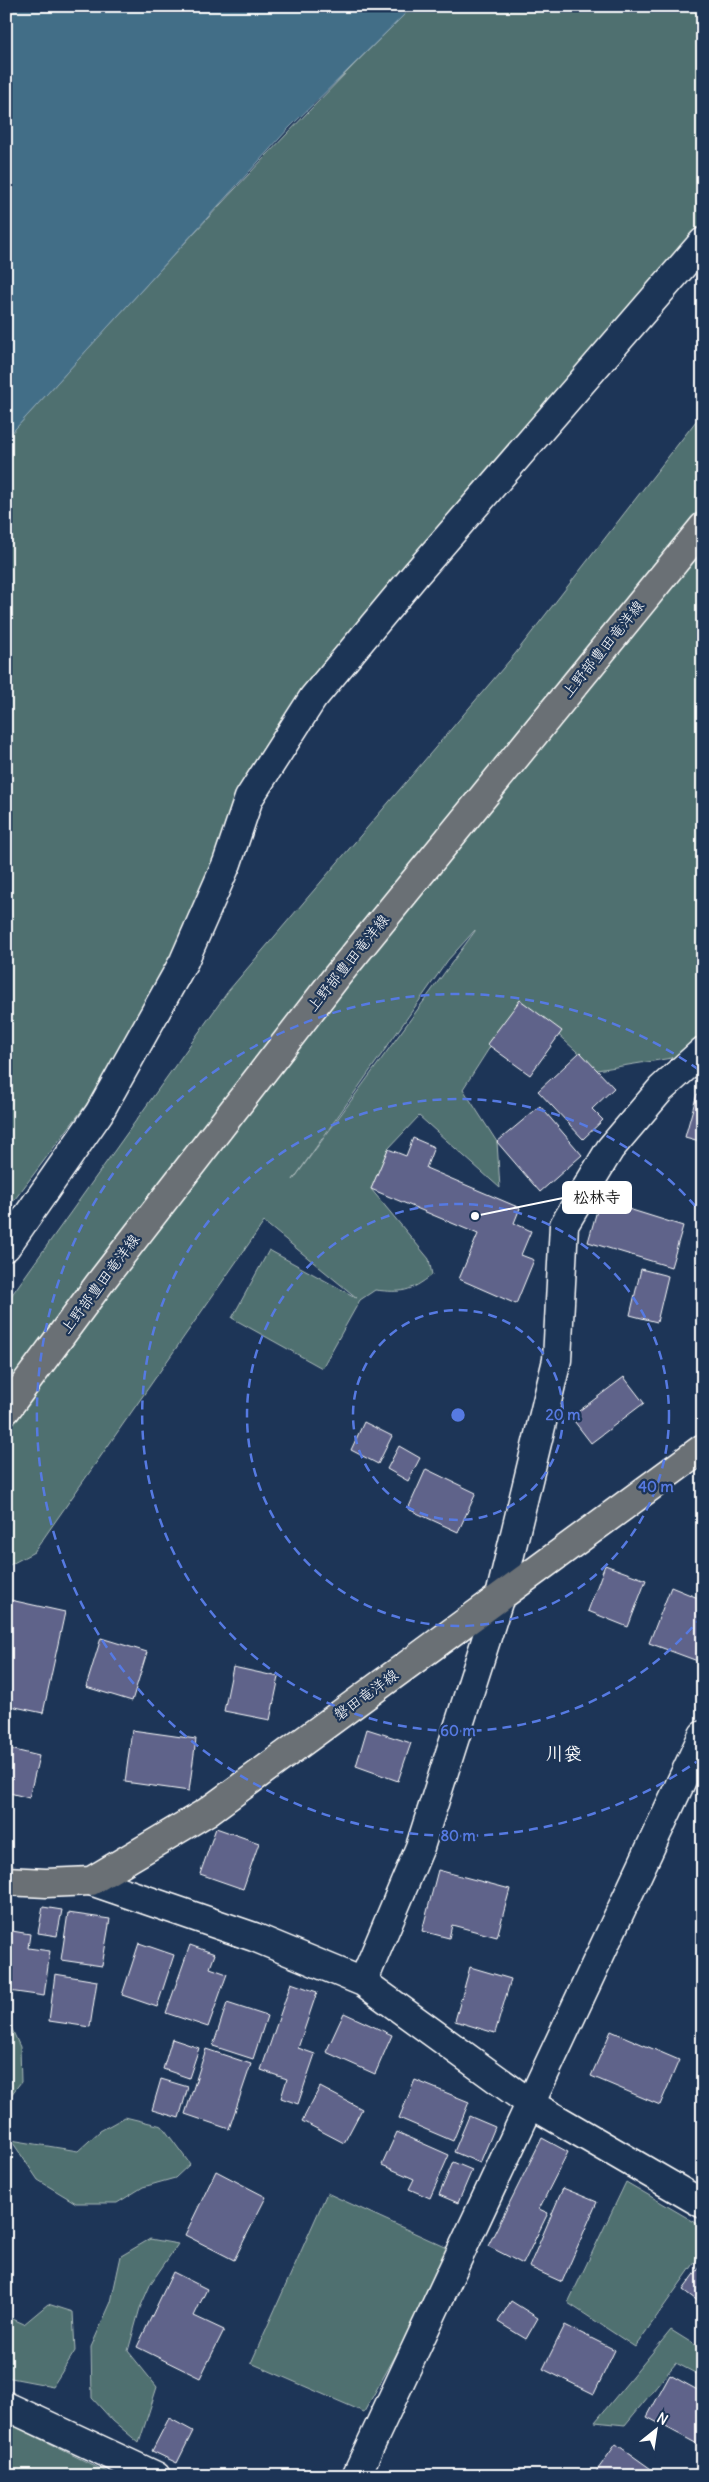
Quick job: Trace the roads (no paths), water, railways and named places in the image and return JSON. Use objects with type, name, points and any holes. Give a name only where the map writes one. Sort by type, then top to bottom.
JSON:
[{"type":"main road","name":"上野部豊田竜洋線","points":[[6,1410],[99,1284],[337,976],[703,527]]},
{"type":"main road","name":"磐田竜洋線","points":[[6,1881],[46,1883],[91,1881],[206,1812],[703,1448]]},
{"type":"street","points":[[6,1247],[99,1113],[184,961],[227,863],[249,798],[313,698],[416,574],[703,242]]},
{"type":"street","points":[[363,1982],[420,1847],[500,1596],[557,1360],[564,1225],[610,1149],[661,1089],[703,1051]]},
{"type":"street","points":[[356,2476],[703,1735]]},
{"type":"street","points":[[91,1881],[254,1938],[363,1982],[531,2104],[703,2204]]},
{"type":"street","points":[[6,2406],[156,2476]]},
{"type":"water","points":[[6,6],[413,6],[289,128],[6,439]]},
{"type":"place","name":"松林寺","points":[[475,1216]]},
{"type":"district","name":"川袋","points":[[564,1754]]}]
